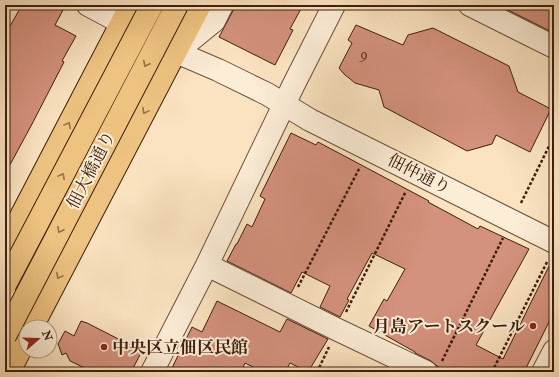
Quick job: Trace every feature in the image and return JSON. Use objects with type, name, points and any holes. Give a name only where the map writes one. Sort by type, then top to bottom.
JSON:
[{"type":"main road","name":"佃大橋通り","points":[[5,285],[152,5]]},
{"type":"main road","name":"佃大橋通り","points":[[5,336],[177,5]]},
{"type":"main road","points":[[36,319],[200,5]]},
{"type":"main road","points":[[5,247],[123,11]]},
{"type":"main road","points":[[9,372],[18,354]]},
{"type":"street","name":"佃仲通り","points":[[88,5],[123,11],[176,52],[223,72],[267,94],[310,120],[512,220],[551,251]]},
{"type":"street","points":[[176,52],[214,21],[222,5]]},
{"type":"street","points":[[152,372],[207,265],[334,5]]},
{"type":"street","points":[[470,5],[554,47]]},
{"type":"street","points":[[207,265],[338,330],[433,368]]},
{"type":"street","points":[[543,372],[554,351]]},
{"type":"path","points":[[433,368],[512,220],[554,136]]},
{"type":"path","points":[[289,306],[368,148]]},
{"type":"path","points":[[317,372],[415,172]]},
{"type":"path","points":[[492,372],[551,251]]},
{"type":"building","points":[[22,5],[54,5],[63,10],[55,25],[76,36],[62,61],[64,62],[5,174],[5,35]]},
{"type":"building","points":[[236,5],[303,5],[290,29],[293,30],[275,65],[219,37]]},
{"type":"building","points":[[498,5],[554,5],[554,33]]},
{"type":"building","points":[[356,25],[403,45],[408,35],[433,28],[509,66],[518,92],[551,109],[530,152],[496,135],[492,144],[467,151],[384,107],[379,90],[355,83],[339,68],[352,43],[348,40]]},
{"type":"building","points":[[291,133],[316,145],[318,142],[478,229],[480,226],[529,249],[476,345],[503,359],[554,256],[554,312],[525,370],[529,372],[448,372],[369,326],[384,299],[387,301],[405,269],[372,253],[347,299],[349,300],[340,317],[320,307],[330,286],[302,272],[291,293],[227,261],[247,224],[252,227],[265,199],[260,196]]},
{"type":"building","points":[[217,301],[280,332],[287,319],[328,339],[308,372],[290,363],[285,372],[263,372],[245,363],[241,372],[170,372],[192,327],[202,332]]},
{"type":"building","name":"中央区立佃区民館","points":[[81,321],[142,351],[131,372],[93,372],[70,361],[66,353],[62,355],[58,344],[65,331],[74,336]]},
{"type":"place","name":"月島アートスクール","points":[[533,326]]},
{"type":"place","name":"中央区立佃区民館","points":[[104,347]]}]
